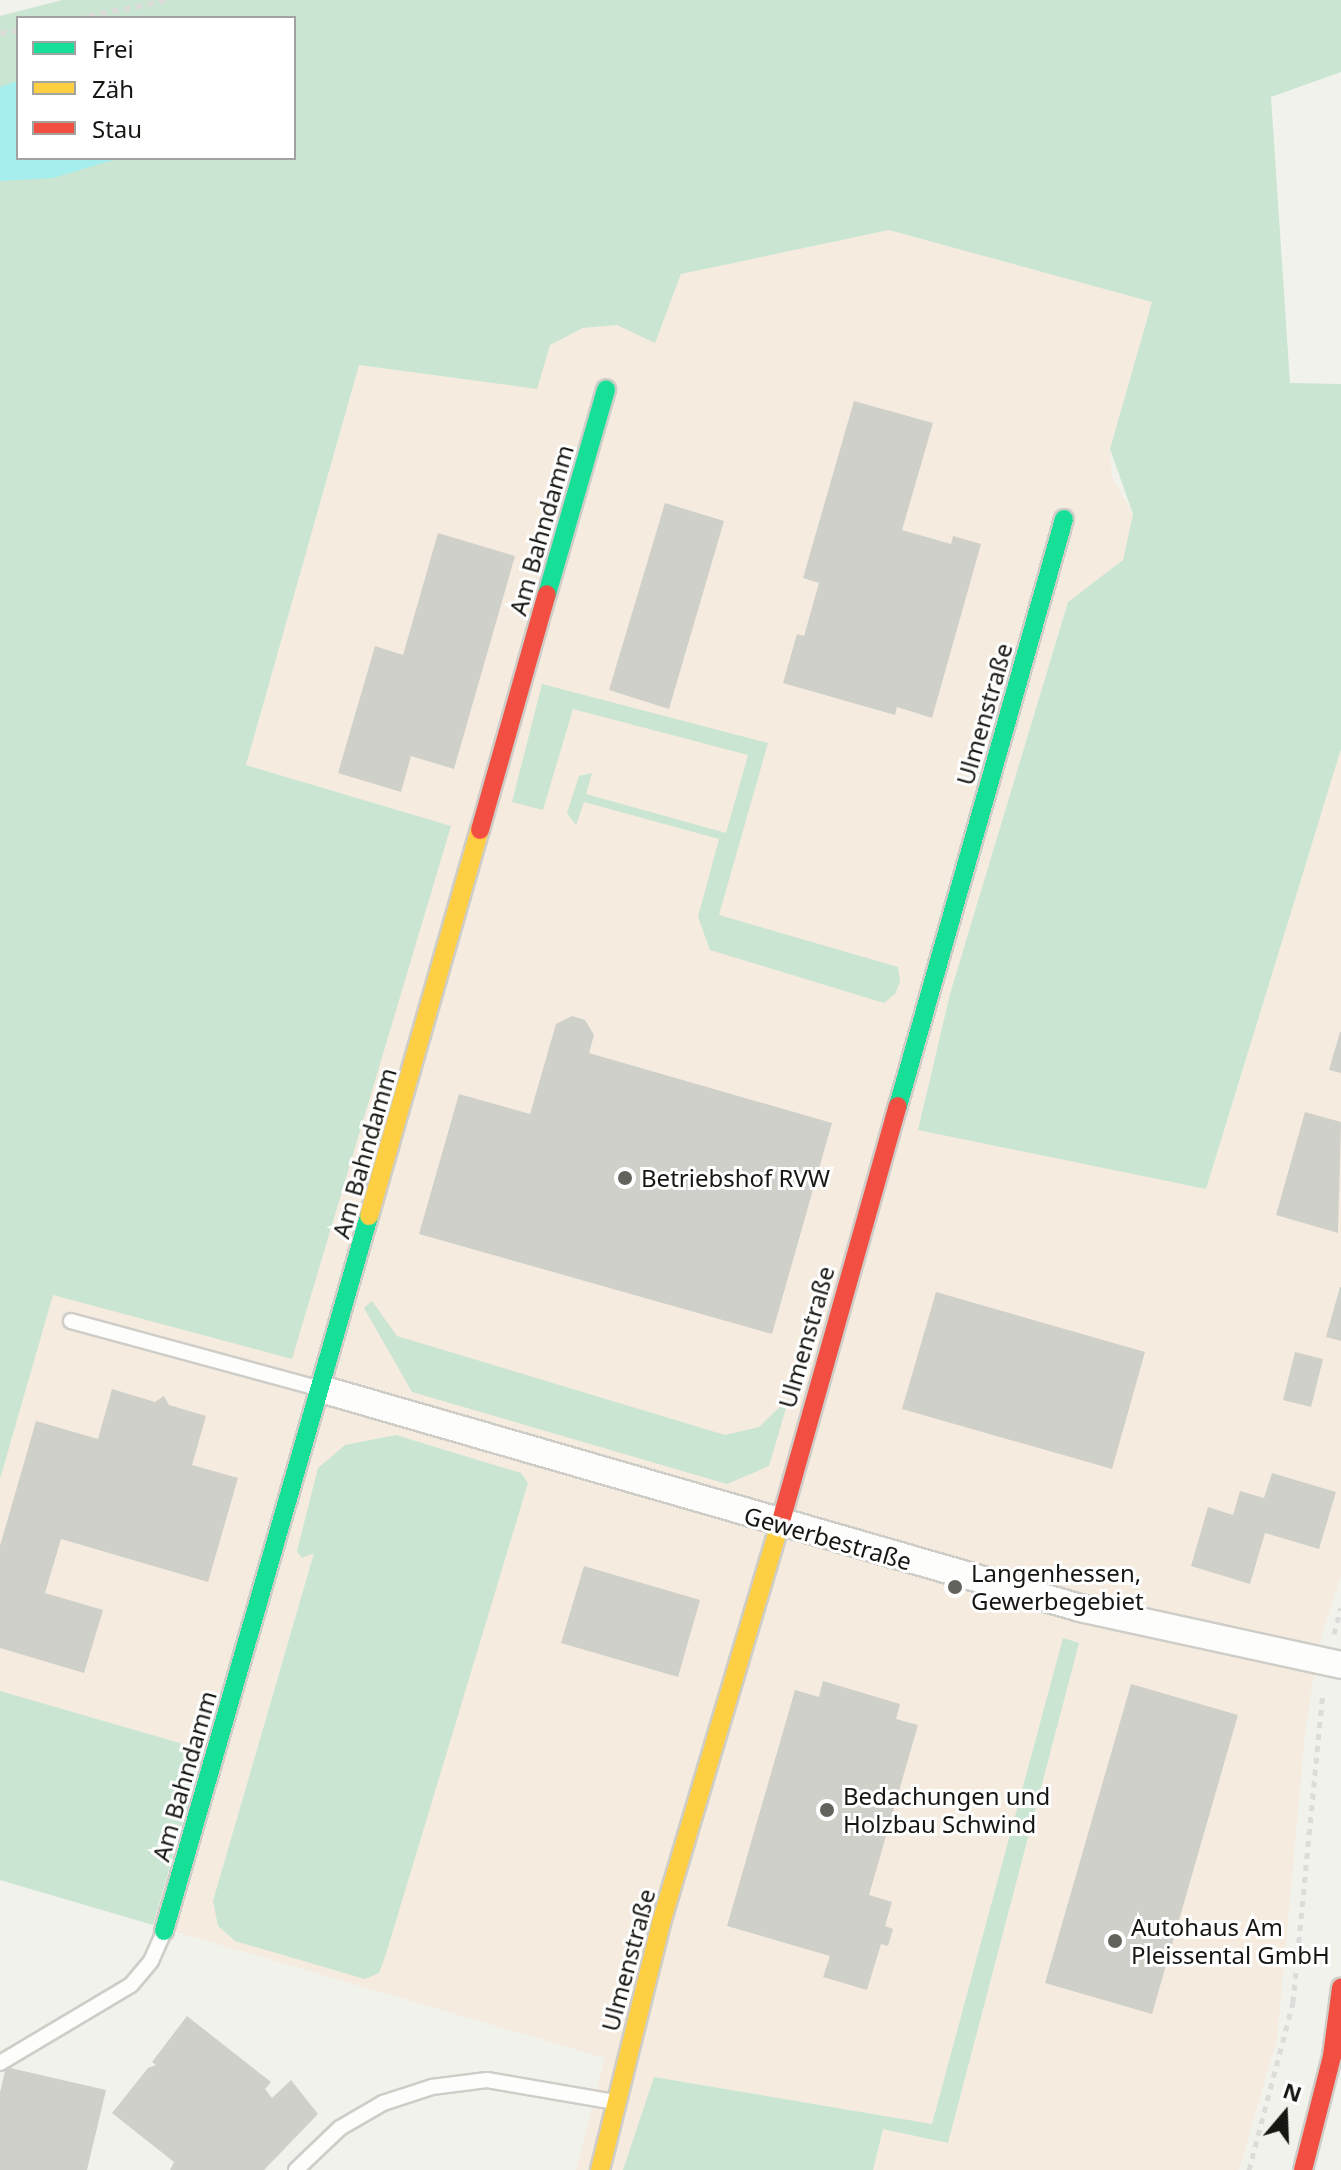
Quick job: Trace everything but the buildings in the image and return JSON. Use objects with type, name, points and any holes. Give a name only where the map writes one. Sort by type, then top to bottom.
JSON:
[{"type":"street","name":"Am Bahndamm","points":[[164,1931],[606,389]]},
{"type":"street","name":"Ulmenstraße","points":[[600,2170],[661,1923],[778,1525],[1064,519]]},
{"type":"street","name":"Gewerbestraße","points":[[321,1389],[778,1525],[1080,1608],[1334,1664]]},
{"type":"street","points":[[1303,2170],[1332,2056],[1341,1988]]},
{"type":"lane","points":[[71,1321],[321,1389]]},
{"type":"lane","points":[[0,2063],[131,1985],[151,1961],[164,1931]]},
{"type":"lane","points":[[296,2170],[340,2128],[383,2103],[432,2087],[487,2080],[616,2102]]},
{"type":"path","points":[[87,16],[167,0]]},
{"type":"path","points":[[1249,2170],[1293,2002],[1341,1608]]},
{"type":"shaded area","points":[[889,230],[1152,302],[1110,449],[1112,477],[1133,514],[1123,560],[1068,602],[950,994],[918,1129],[1206,1189],[1341,749],[1341,1575],[1319,1645],[1306,1724],[1277,2039],[1239,2170],[873,2170],[883,2129],[948,2143],[1079,1643],[1063,1639],[932,2124],[655,2077],[623,2170],[576,2170],[605,2058],[153,1925],[204,1750],[0,1691],[0,1479],[53,1294],[292,1358],[450,826],[246,765],[359,365],[536,388],[550,345],[583,328],[617,325],[655,342],[681,274]],"holes":[[[396,1435],[521,1473],[528,1483],[379,1973],[213,1901],[345,1445]]]},
{"type":"green space","points":[[62,0],[1341,0],[1341,72],[1271,97],[1290,383],[1341,384],[1341,749],[1206,1189],[918,1130],[950,994],[1068,602],[1123,560],[1133,514],[1110,449],[1152,302],[889,230],[681,274],[655,343],[617,325],[583,328],[550,345],[537,389],[359,365],[246,765],[451,826],[292,1359],[53,1295],[0,1479],[0,16]]},
{"type":"green space","points":[[542,684],[768,743],[719,915],[898,967],[900,982],[895,994],[884,1003],[710,950],[698,917],[719,839],[584,802],[576,825],[567,813],[579,776],[592,773],[586,794],[726,833],[748,755],[573,709],[543,810],[512,802]]},
{"type":"green space","points":[[372,1301],[397,1336],[725,1435],[759,1427],[789,1398],[769,1466],[727,1484],[412,1392],[364,1308]]},
{"type":"green space","points":[[396,1435],[521,1473],[528,1483],[386,1954],[379,1973],[365,1979],[235,1941],[218,1926],[213,1901],[314,1553],[302,1558],[297,1551],[318,1468],[345,1445]]},
{"type":"green space","points":[[1063,1638],[1079,1643],[948,2143],[883,2129],[873,2170],[623,2170],[654,2077],[932,2124]]},
{"type":"green space","points":[[0,1691],[204,1750],[153,1925],[0,1880]]},
{"type":"water","points":[[16,82],[16,160],[113,160],[53,178],[0,181],[0,87]]},
{"type":"traffic: fast","points":[[547,594],[606,389]]},
{"type":"traffic: fast","points":[[898,1106],[1064,519]]},
{"type":"traffic: fast","points":[[164,1931],[369,1216]]},
{"type":"traffic: slow","points":[[369,1216],[480,830]]},
{"type":"traffic: slow","points":[[600,2170],[661,1923],[781,1521]]},
{"type":"traffic: jam","points":[[480,830],[547,594]]},
{"type":"traffic: jam","points":[[781,1521],[898,1106]]},
{"type":"traffic: jam","points":[[1303,2170],[1332,2056],[1341,1988]]},
{"type":"place","name":"Betriebshof RVW","points":[[625,1178]]},
{"type":"place","name":"Langenhessen, Gewerbegebiet","points":[[955,1587]]},
{"type":"place","name":"Bedachungen und Holzbau Schwind","points":[[827,1810]]},
{"type":"place","name":"Autohaus Am Pleissental GmbH","points":[[1115,1941]]}]
